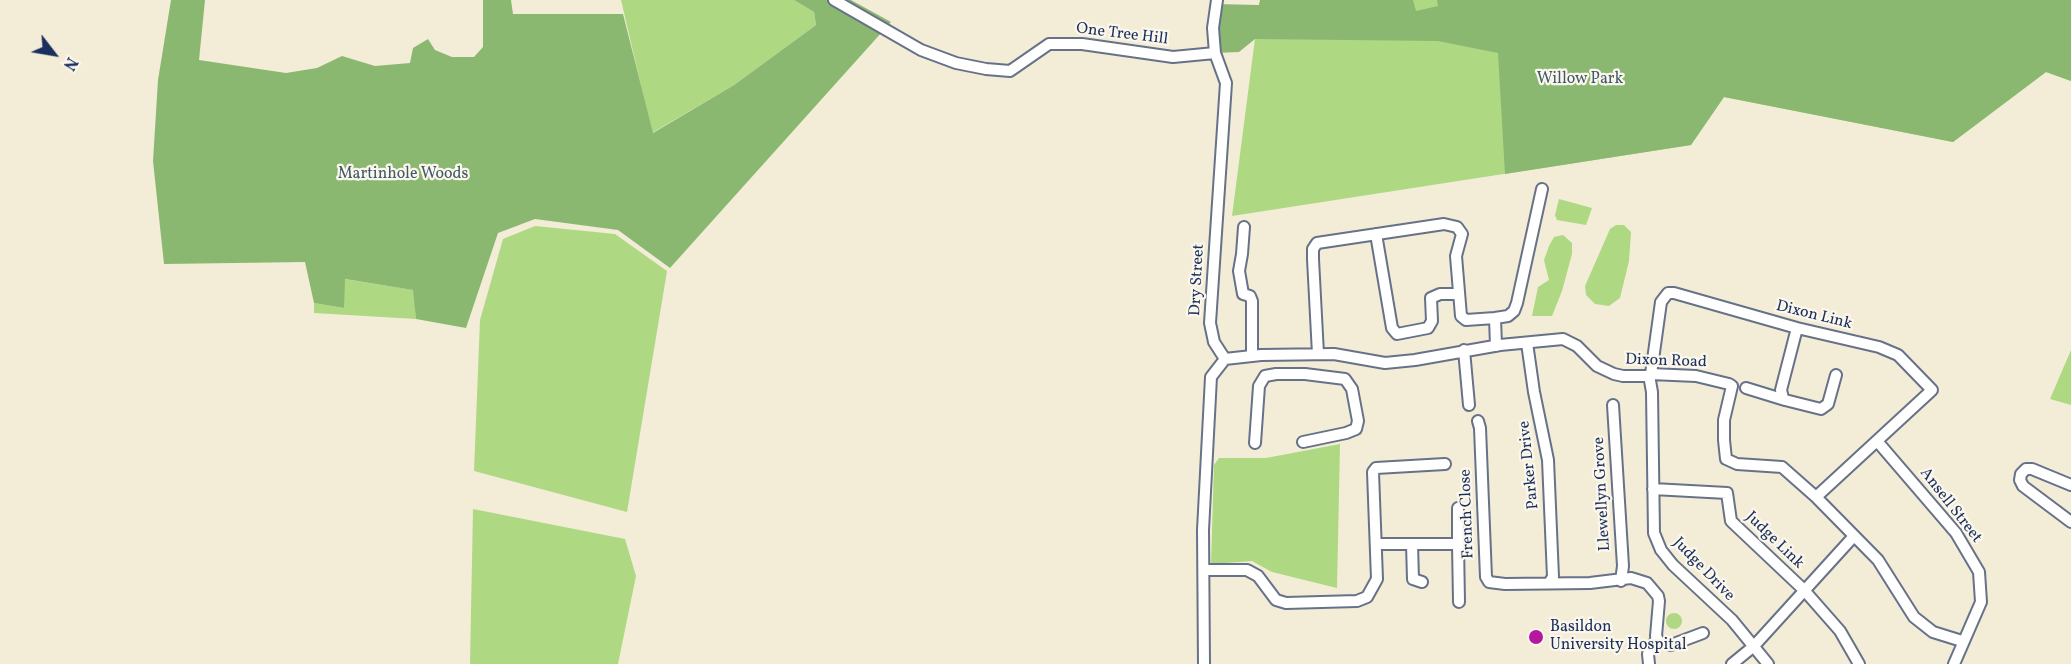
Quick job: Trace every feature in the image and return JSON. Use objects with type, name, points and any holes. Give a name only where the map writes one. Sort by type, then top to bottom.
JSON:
[{"type":"street","name":"One Tree Hill","points":[[834,0],[921,50],[956,63],[986,69],[1010,71],[1049,44],[1082,44],[1173,57],[1215,53]]},
{"type":"street","name":"Dry Street","points":[[1216,0],[1213,28],[1215,53],[1226,83],[1210,323],[1214,342],[1225,359]]},
{"type":"street","points":[[1318,354],[1314,245],[1321,241],[1444,224],[1457,227],[1462,234],[1456,256],[1461,316],[1463,319],[1470,320],[1508,316],[1514,311],[1517,303],[1542,189]]},
{"type":"street","points":[[1244,227],[1239,271],[1243,294],[1250,296],[1252,301],[1252,355]]},
{"type":"street","points":[[1376,234],[1392,328],[1397,334],[1428,328],[1432,321],[1431,298],[1440,294],[1459,294]]},
{"type":"street","name":"Dixon Link","points":[[1650,374],[1661,302],[1668,293],[1890,351],[1905,361],[1932,390],[1816,498]]},
{"type":"street","points":[[1495,318],[1496,346]]},
{"type":"street","points":[[1785,400],[1781,395],[1781,390],[1797,328]]},
{"type":"street","name":"Dixon Road","points":[[1225,359],[1252,355],[1334,354],[1385,363],[1415,360],[1464,350],[1563,339],[1577,346],[1605,372],[1623,376],[1650,374],[1696,376],[1719,380],[1732,386],[1724,420],[1726,459],[1737,464],[1782,467],[1878,560],[1914,617],[1933,632],[1962,641]]},
{"type":"street","name":"Parker Drive","points":[[1527,343],[1548,460],[1553,577],[1549,582]]},
{"type":"street","points":[[1464,350],[1469,405]]},
{"type":"street","points":[[1289,354],[1289,374]]},
{"type":"street","points":[[1204,664],[1203,530],[1211,377],[1225,359]]},
{"type":"street","points":[[1255,443],[1260,382],[1268,375],[1289,374],[1345,379],[1352,389],[1358,421],[1356,429],[1303,442]]},
{"type":"street","name":"Judge Drive","points":[[1650,374],[1654,533],[1660,550],[1732,620],[1768,664]]},
{"type":"street","points":[[1746,388],[1821,409],[1829,401],[1836,375]]},
{"type":"street","name":"Llewellyn Grove","points":[[1614,405],[1623,566],[1621,581]]},
{"type":"street","name":"French Close","points":[[1478,421],[1486,578],[1489,582],[1494,583],[1549,582]]},
{"type":"street","name":"Ansell Street","points":[[1877,441],[1956,533],[1980,572],[1981,602],[1962,641],[1954,664]]},
{"type":"street","points":[[1204,570],[1247,570],[1258,576],[1276,600],[1286,603],[1357,601],[1367,597],[1377,579],[1373,472],[1376,468],[1445,464]]},
{"type":"street","points":[[2071,485],[2032,469],[2026,469],[2021,474],[2020,480],[2023,486],[2071,522]]},
{"type":"street","name":"Judge Link","points":[[1653,489],[1727,493],[1731,520],[1804,590],[1840,631],[1859,664]]},
{"type":"street","points":[[1458,508],[1459,602]]},
{"type":"street","points":[[1732,664],[1754,646],[1854,536]]},
{"type":"street","points":[[1376,544],[1458,544]]},
{"type":"street","points":[[1412,544],[1413,579],[1422,582]]},
{"type":"street","points":[[1549,582],[1590,583],[1631,578],[1651,586],[1659,601],[1656,640],[1648,654],[1649,664]]},
{"type":"street","points":[[1656,640],[1671,645],[1703,633]]},
{"type":"green space","name":"Martinhole Woods","points":[[171,0],[205,0],[199,60],[286,73],[317,68],[342,56],[375,66],[410,63],[413,48],[428,39],[435,50],[452,57],[474,57],[483,47],[483,0],[511,0],[513,14],[623,14],[653,133],[734,85],[816,25],[814,12],[794,0],[851,0],[891,22],[670,268],[618,230],[535,219],[498,233],[466,328],[416,319],[413,290],[345,279],[344,308],[314,303],[305,262],[164,264],[153,161],[158,80]]},
{"type":"green space","points":[[621,0],[794,0],[814,12],[816,25],[734,85],[652,133]]},
{"type":"green space","name":"Willow Park","points":[[1260,0],[2071,0],[2071,81],[2046,72],[1953,142],[1724,97],[1691,145],[1232,216]]},
{"type":"green space","name":"Willow Park","points":[[1260,0],[1413,0],[1416,11],[1438,6],[1437,0],[2071,0],[2071,81],[2046,72],[1953,142],[1724,97],[1691,145],[1505,174],[1498,53],[1438,41],[1255,39],[1239,52],[1215,53],[1216,4],[1259,5]]},
{"type":"green space","points":[[1559,199],[1592,208],[1586,225],[1557,220],[1555,215]]},
{"type":"green space","points":[[1616,225],[1624,225],[1631,232],[1629,261],[1620,298],[1609,306],[1595,304],[1586,295],[1585,286],[1610,229]]},
{"type":"green space","points":[[535,226],[615,234],[667,271],[627,512],[474,471],[480,320],[503,239]]},
{"type":"green space","points":[[1563,235],[1572,243],[1572,254],[1562,291],[1552,316],[1532,316],[1538,287],[1549,280],[1544,260],[1549,246],[1554,237]]},
{"type":"green space","points":[[344,279],[414,290],[416,319],[314,313],[314,303],[344,308]]},
{"type":"green space","points":[[2071,350],[2071,405],[2050,399]]},
{"type":"green space","points":[[1340,444],[1337,588],[1272,572],[1252,561],[1211,564],[1214,465],[1219,458],[1266,458]]},
{"type":"green space","points":[[473,509],[625,539],[636,576],[618,664],[470,664]]},
{"type":"green space","points":[[1674,613],[1682,621],[1674,629],[1666,621]]},
{"type":"place","name":"Basildon University Hospital","points":[[1536,637]]}]
